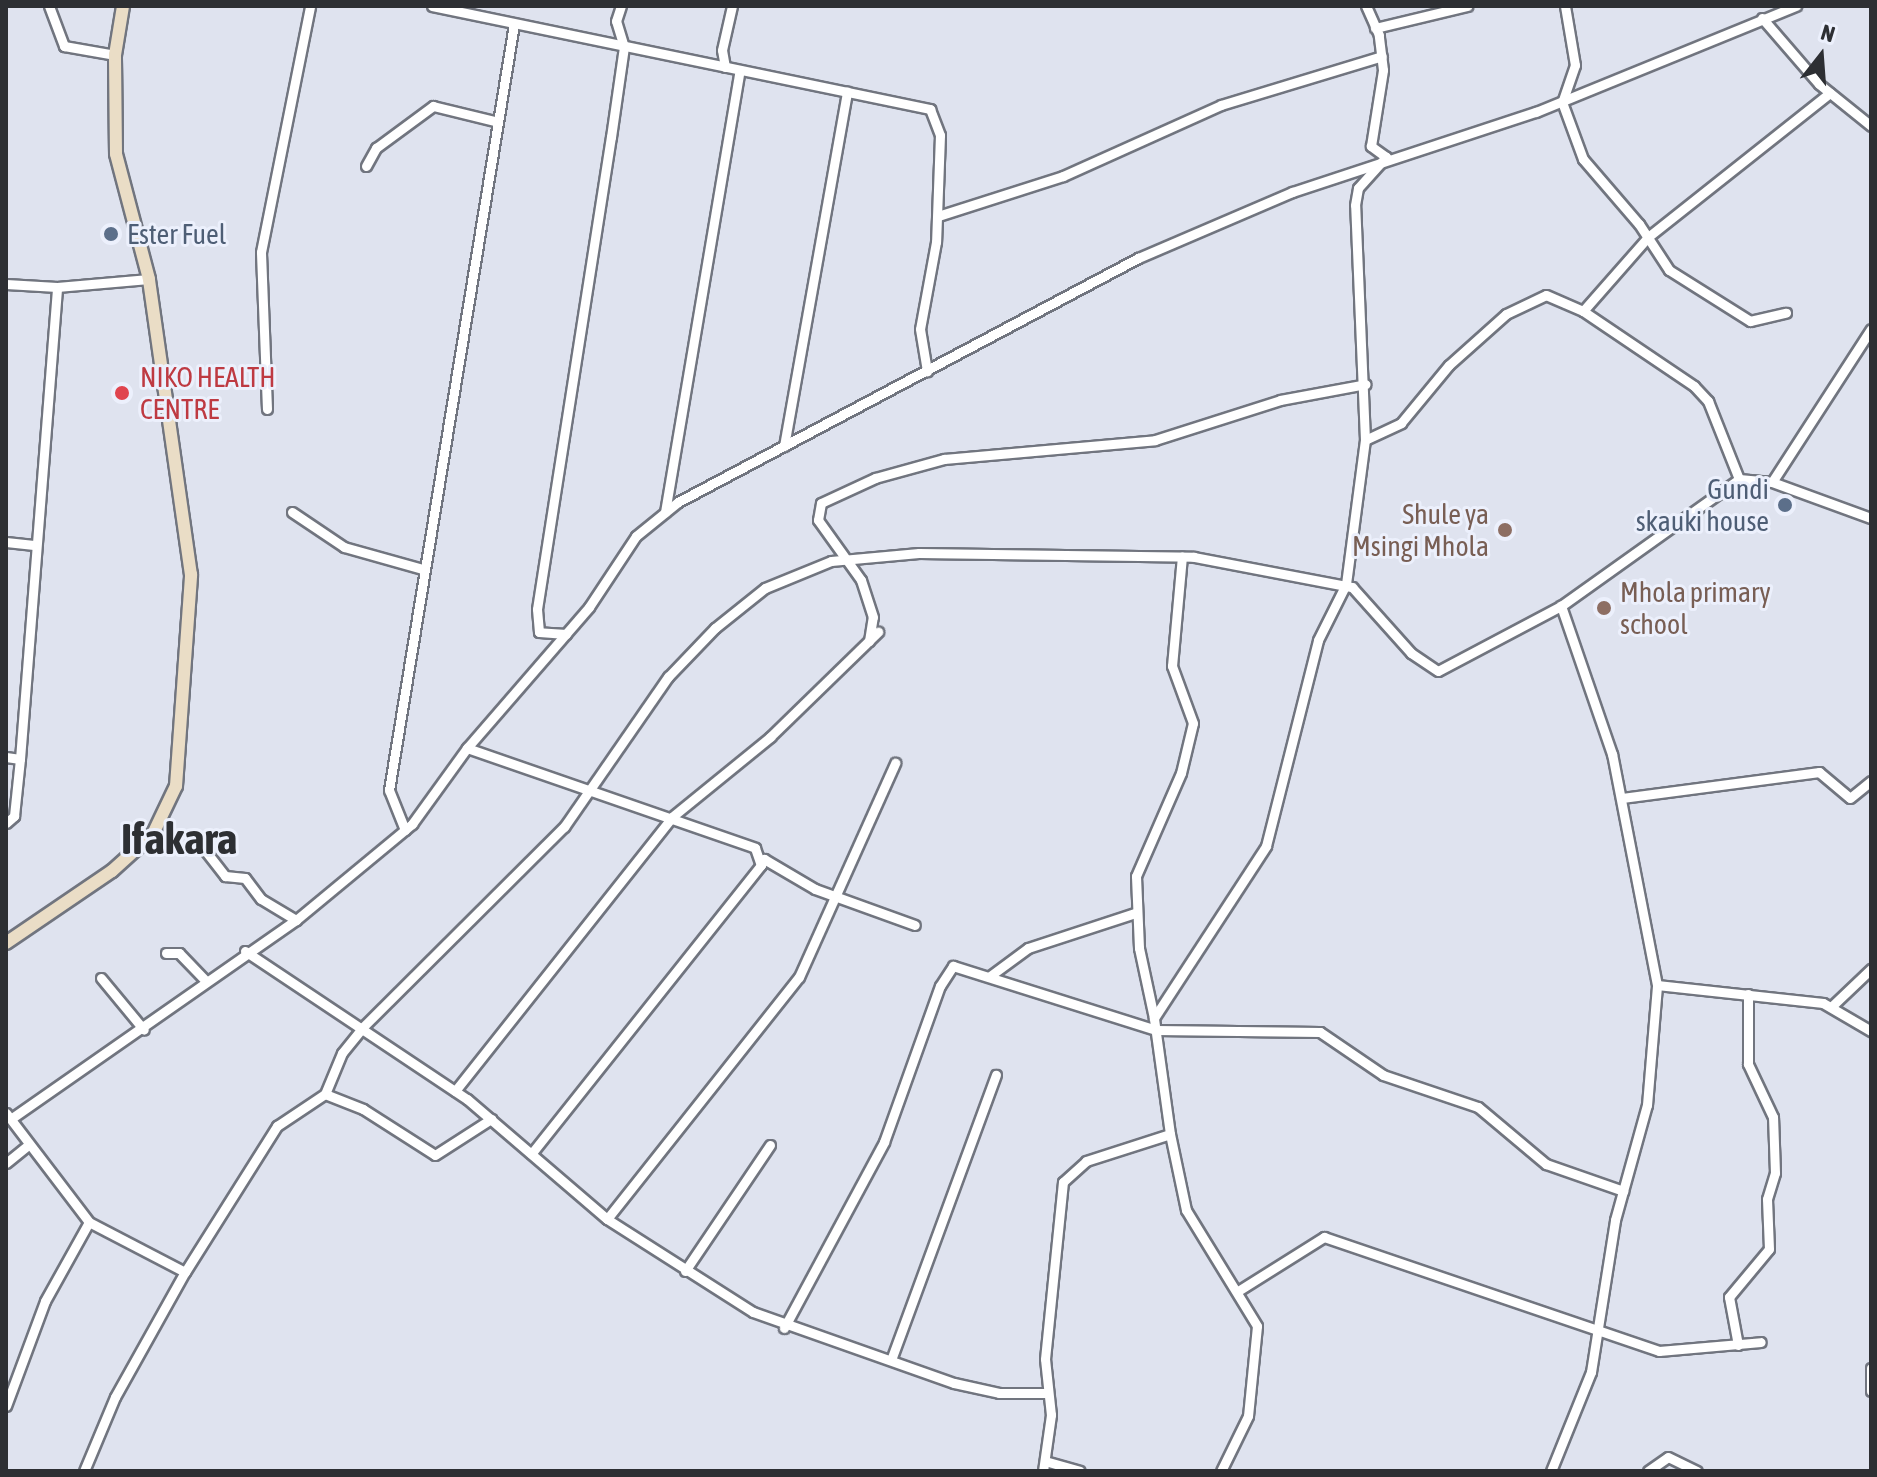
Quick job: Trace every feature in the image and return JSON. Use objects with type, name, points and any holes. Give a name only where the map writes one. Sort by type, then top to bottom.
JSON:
[{"type":"main road","points":[[6,943],[112,871],[153,834],[176,786],[191,575],[149,279],[116,154],[115,55],[123,6]]},
{"type":"street","points":[[49,6],[64,46],[115,55]]},
{"type":"street","points":[[267,409],[261,252],[310,6]]},
{"type":"street","points":[[566,634],[539,632],[537,609],[624,47],[616,21],[621,6]]},
{"type":"street","points":[[725,67],[722,50],[732,6]]},
{"type":"street","points":[[1366,6],[1382,56],[1371,146],[1386,157]]},
{"type":"street","points":[[1375,28],[1467,6]]},
{"type":"street","points":[[1565,6],[1575,65],[1562,102],[1583,159],[1648,237],[1669,270],[1743,319],[1760,323],[1786,313]]},
{"type":"street","points":[[185,1272],[89,1222],[27,1146],[9,1116],[144,1030],[245,951],[296,920],[405,830],[467,748],[566,634],[636,536],[665,512],[1097,276],[1386,157],[1562,102],[1796,6]]},
{"type":"street","points":[[438,7],[930,109],[940,135],[938,216],[920,329],[927,371]]},
{"type":"street","points":[[1762,18],[1830,93],[1871,126]]},
{"type":"street","points":[[405,830],[389,790],[514,24]]},
{"type":"street","points":[[938,216],[1063,176],[1221,105],[1382,56]]},
{"type":"street","points":[[665,512],[740,70]]},
{"type":"street","points":[[784,446],[847,92]]},
{"type":"street","points":[[1583,311],[1648,237],[1830,93]]},
{"type":"street","points":[[366,166],[376,148],[433,106],[498,122]]},
{"type":"street","points":[[1154,1018],[1266,846],[1318,640],[1346,584],[1365,440],[1366,384],[1355,205],[1358,188],[1386,157]]},
{"type":"street","points":[[6,284],[57,287],[149,279]]},
{"type":"street","points":[[6,823],[14,816],[20,759],[34,545],[57,287]]},
{"type":"street","points":[[1365,440],[1401,423],[1449,365],[1521,304],[1546,295],[1583,311],[1650,352],[1708,401],[1739,479]]},
{"type":"street","points":[[1772,482],[1871,329]]},
{"type":"street","points":[[869,641],[873,617],[849,559],[817,510],[875,478],[985,453],[1155,440],[1280,400],[1366,384]]},
{"type":"street","points":[[84,1471],[115,1397],[185,1272],[277,1126],[325,1094],[342,1053],[363,1027],[564,827],[668,677],[715,628],[765,588],[820,563],[919,553],[1182,556],[1346,584],[1367,596],[1411,653],[1438,671],[1561,606],[1739,479],[1772,482],[1871,518]]},
{"type":"street","points":[[292,512],[344,547],[423,569]]},
{"type":"street","points":[[6,542],[34,545]]},
{"type":"street","points":[[1182,556],[1172,666],[1193,723],[1181,773],[1139,861],[1135,913],[1156,1030],[1170,1134],[1186,1210],[1257,1326],[1256,1370],[1248,1416],[1221,1471]]},
{"type":"street","points":[[1551,1471],[1591,1372],[1600,1331],[1623,1191],[1647,1105],[1657,985],[1622,798],[1596,702],[1561,606]]},
{"type":"street","points":[[455,1091],[672,817],[770,737],[878,632]]},
{"type":"street","points":[[467,748],[537,778],[590,787],[755,848],[761,865]]},
{"type":"street","points":[[6,757],[20,759]]},
{"type":"street","points":[[607,1219],[765,1027],[822,936],[833,895],[895,763]]},
{"type":"street","points":[[1622,798],[1819,772],[1850,798],[1871,781]]},
{"type":"street","points":[[197,840],[225,876],[245,878],[261,899],[296,920]]},
{"type":"street","points":[[531,1154],[764,859],[833,895],[915,925]]},
{"type":"street","points":[[990,976],[1028,948],[1135,913]]},
{"type":"street","points":[[245,951],[455,1091],[607,1219],[685,1271],[784,1328],[999,1393],[1047,1393]]},
{"type":"street","points":[[166,953],[179,953],[206,981]]},
{"type":"street","points":[[784,1328],[884,1142],[945,975],[959,966],[1156,1030],[1320,1032],[1383,1075],[1478,1107],[1546,1164],[1623,1191]]},
{"type":"street","points":[[1832,1006],[1871,969]]},
{"type":"street","points":[[101,978],[144,1030]]},
{"type":"street","points":[[1657,985],[1832,1006],[1871,1031]]},
{"type":"street","points":[[1738,1345],[1729,1297],[1769,1249],[1767,1199],[1775,1173],[1773,1117],[1748,1064],[1748,994]]},
{"type":"street","points":[[891,1360],[996,1075]]},
{"type":"street","points":[[325,1094],[363,1109],[435,1155],[491,1119]]},
{"type":"street","points":[[1080,1471],[1044,1466],[1051,1415],[1047,1393],[1063,1182],[1086,1161],[1170,1134]]},
{"type":"street","points":[[685,1271],[770,1145]]},
{"type":"street","points":[[6,1163],[27,1146]]},
{"type":"street","points":[[6,1406],[45,1301],[89,1222]]},
{"type":"street","points":[[1238,1291],[1324,1237],[1664,1352],[1761,1342]]},
{"type":"street","points":[[1871,1368],[1871,1391]]},
{"type":"street","points":[[1648,1471],[1668,1457],[1697,1471]]},
{"type":"place","name":"Ester Fuel","points":[[111,234]]},
{"type":"place","name":"NIKO HEALTH CENTRE","points":[[122,393]]},
{"type":"place","name":"Gundi skauki house","points":[[1785,505]]},
{"type":"place","name":"Shule ya Msingi Mhola","points":[[1505,530]]},
{"type":"place","name":"Mhola primary school","points":[[1604,608]]},
{"type":"district","name":"Ifakara","points":[[179,838]]}]
